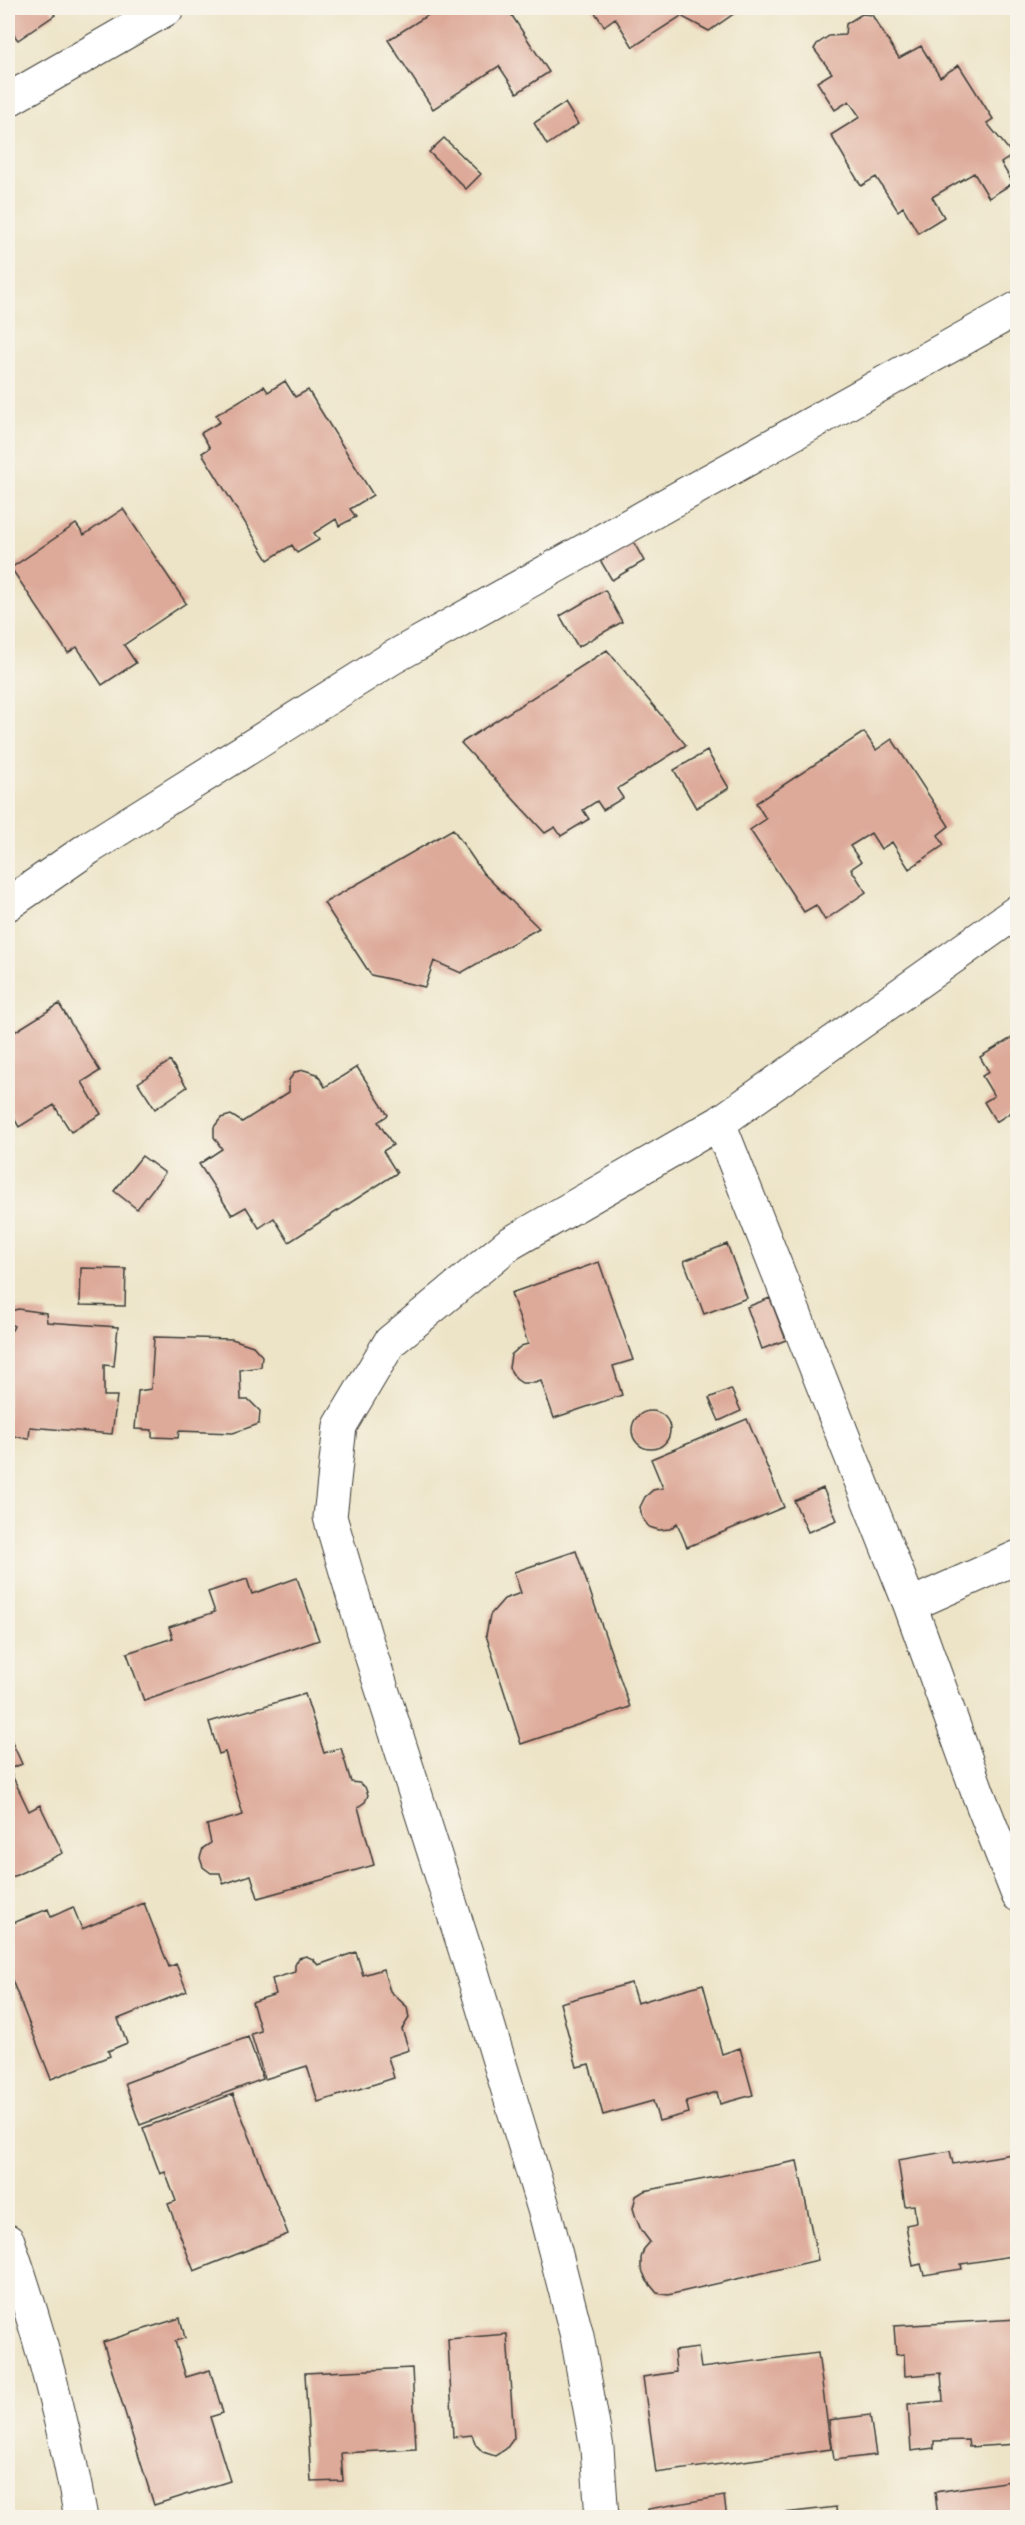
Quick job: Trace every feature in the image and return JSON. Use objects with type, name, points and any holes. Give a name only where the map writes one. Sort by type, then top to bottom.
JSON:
[{"type":"street","points":[[8,100],[168,8]]},
{"type":"street","points":[[8,904],[89,848],[392,658],[1017,308]]},
{"type":"street","points":[[602,2517],[597,2448],[579,2348],[546,2217],[330,1517],[340,1426],[390,1342],[509,1244],[719,1123],[1017,911]]},
{"type":"street","points":[[719,1123],[910,1605],[978,1797],[1017,1895]]},
{"type":"street","points":[[910,1605],[1017,1557]]},
{"type":"street","points":[[8,2241],[32,2311],[72,2468],[81,2517]]},
{"type":"building","points":[[8,8],[50,8],[55,15],[18,40],[14,35],[8,40]]},
{"type":"building","points":[[439,8],[507,8],[549,72],[517,93],[499,66],[433,109],[388,40]]},
{"type":"building","points":[[592,8],[742,8],[709,31],[681,16],[633,47],[615,18],[604,26]]},
{"type":"building","points":[[862,14],[872,15],[899,58],[921,46],[940,77],[959,65],[993,119],[987,123],[1013,155],[1001,163],[1013,183],[989,198],[974,173],[932,197],[944,217],[918,233],[903,207],[898,211],[876,177],[861,186],[831,135],[860,117],[849,101],[835,110],[817,82],[832,73],[814,49],[817,44],[829,36],[845,35],[846,24]]},
{"type":"building","points":[[565,103],[578,124],[547,145],[534,123]]},
{"type":"building","points":[[444,138],[481,174],[466,189],[429,152]]},
{"type":"building","points":[[285,381],[295,397],[308,390],[373,495],[350,509],[356,517],[339,526],[336,519],[314,533],[319,540],[297,553],[292,545],[268,560],[202,453],[210,448],[201,433],[220,422],[216,415],[264,386],[268,392]]},
{"type":"building","points":[[123,509],[186,603],[124,645],[136,663],[102,685],[77,647],[68,653],[11,568],[76,524],[84,535]]},
{"type":"building","points":[[633,541],[644,561],[612,580],[600,560]]},
{"type":"building","points":[[605,590],[622,622],[578,647],[560,616]]},
{"type":"building","points":[[607,650],[686,745],[617,789],[623,798],[603,810],[597,801],[583,810],[589,819],[561,836],[555,827],[545,833],[461,743]]},
{"type":"building","points":[[864,732],[876,750],[892,739],[949,826],[938,835],[944,845],[909,869],[892,842],[881,849],[871,833],[850,846],[861,862],[851,869],[866,892],[825,920],[816,905],[804,912],[750,830],[766,819],[756,803]]},
{"type":"building","points":[[707,751],[729,788],[696,808],[674,770]]},
{"type":"building","points":[[453,829],[483,873],[539,928],[461,973],[434,961],[425,987],[371,975],[324,903]]},
{"type":"building","points":[[59,1004],[100,1071],[82,1082],[101,1114],[71,1132],[54,1105],[19,1127],[8,1108],[8,1036]]},
{"type":"building","points":[[1018,1034],[1018,1118],[1013,1111],[996,1122],[984,1102],[994,1096],[982,1076],[989,1072],[980,1057]]},
{"type":"building","points":[[170,1061],[187,1087],[155,1109],[138,1083]]},
{"type":"building","points":[[357,1067],[388,1115],[378,1122],[393,1145],[383,1151],[397,1173],[289,1242],[274,1218],[259,1228],[246,1207],[232,1215],[199,1164],[222,1149],[214,1137],[214,1127],[221,1118],[231,1115],[242,1122],[289,1092],[289,1080],[295,1072],[304,1070],[317,1074],[325,1087]]},
{"type":"building","points":[[142,1156],[165,1173],[137,1209],[114,1191]]},
{"type":"building","points":[[727,1244],[747,1298],[704,1314],[684,1261]]},
{"type":"building","points":[[599,1262],[633,1360],[613,1366],[622,1395],[554,1418],[541,1381],[522,1383],[516,1379],[509,1368],[511,1355],[521,1346],[528,1344],[511,1293]]},
{"type":"building","points":[[81,1268],[126,1269],[125,1306],[80,1305]]},
{"type":"building","points":[[770,1298],[786,1340],[762,1349],[747,1307]]},
{"type":"building","points":[[18,1309],[46,1313],[47,1322],[118,1327],[114,1366],[104,1365],[104,1396],[117,1396],[112,1434],[30,1427],[29,1439],[8,1435],[8,1330],[12,1330],[14,1326],[8,1323],[8,1315],[11,1311]]},
{"type":"building","points":[[154,1337],[232,1339],[253,1346],[262,1356],[261,1367],[240,1370],[241,1400],[249,1400],[260,1411],[259,1424],[233,1433],[179,1431],[178,1438],[152,1437],[152,1430],[135,1429],[138,1391],[151,1389]]},
{"type":"building","points":[[731,1389],[741,1411],[719,1421],[709,1398]]},
{"type":"building","points":[[651,1411],[658,1412],[664,1417],[669,1423],[669,1437],[664,1443],[658,1448],[651,1449],[644,1448],[638,1443],[633,1437],[632,1430],[633,1423],[638,1417],[644,1412]]},
{"type":"building","points":[[747,1419],[784,1507],[687,1547],[677,1523],[670,1529],[659,1530],[649,1527],[642,1518],[640,1507],[645,1497],[653,1490],[663,1488],[651,1459]]},
{"type":"building","points":[[823,1488],[837,1520],[808,1532],[794,1501]]},
{"type":"building","points":[[576,1551],[630,1707],[521,1744],[486,1635],[490,1615],[504,1599],[521,1593],[514,1572]]},
{"type":"building","points":[[297,1578],[319,1640],[144,1701],[127,1653],[173,1638],[169,1627],[215,1612],[208,1592],[247,1579],[252,1594]]},
{"type":"building","points":[[305,1694],[324,1753],[341,1748],[351,1782],[365,1787],[368,1795],[365,1802],[358,1807],[374,1865],[258,1898],[251,1875],[223,1884],[220,1873],[211,1873],[203,1867],[200,1858],[203,1848],[211,1843],[207,1825],[243,1815],[225,1752],[219,1754],[209,1722]]},
{"type":"building","points":[[8,1733],[22,1764],[9,1769],[29,1811],[40,1805],[63,1853],[8,1879]]},
{"type":"building","points":[[144,1903],[169,1967],[176,1964],[187,1991],[118,2019],[127,2043],[108,2051],[110,2056],[51,2079],[8,1970],[8,1925],[48,1909],[51,1917],[73,1907],[82,1929]]},
{"type":"building","points":[[356,1952],[363,1975],[383,1969],[390,1991],[407,2007],[409,2018],[402,2029],[409,2050],[388,2057],[394,2078],[318,2102],[307,2066],[265,2079],[251,2034],[261,2031],[252,2002],[276,1994],[272,1979],[295,1972],[295,1965],[299,1958],[306,1956],[318,1965]]},
{"type":"building","points":[[631,1983],[637,2003],[703,1984],[722,2054],[740,2048],[753,2095],[720,2104],[717,2092],[686,2101],[689,2113],[659,2121],[653,2101],[603,2115],[589,2064],[577,2067],[560,2003]]},
{"type":"building","points":[[248,2037],[263,2079],[140,2125],[125,2083]]},
{"type":"building","points":[[233,2094],[288,2234],[194,2271],[168,2204],[176,2201],[165,2172],[160,2174],[143,2128]]},
{"type":"building","points":[[950,2151],[953,2164],[1018,2153],[1018,2255],[961,2264],[962,2269],[924,2275],[921,2264],[913,2266],[906,2225],[916,2223],[914,2205],[905,2206],[898,2160]]},
{"type":"building","points":[[797,2161],[818,2260],[668,2295],[657,2293],[647,2281],[641,2268],[644,2249],[650,2242],[636,2218],[633,2208],[636,2196],[644,2191]]},
{"type":"building","points":[[180,2318],[185,2338],[175,2341],[186,2377],[210,2370],[223,2413],[210,2417],[230,2481],[154,2505],[103,2342]]},
{"type":"building","points":[[1018,2319],[1018,2444],[969,2447],[968,2440],[934,2441],[934,2448],[911,2451],[908,2404],[943,2401],[941,2373],[905,2376],[904,2354],[896,2355],[894,2326]]},
{"type":"building","points":[[507,2334],[514,2438],[506,2449],[495,2456],[483,2452],[476,2445],[472,2435],[453,2437],[448,2339]]},
{"type":"building","points":[[698,2348],[701,2368],[818,2353],[831,2449],[656,2473],[643,2377],[676,2372],[674,2351]]},
{"type":"building","points":[[412,2368],[416,2449],[341,2453],[343,2481],[311,2482],[305,2373]]},
{"type":"building","points":[[870,2415],[876,2455],[834,2460],[829,2420]]},
{"type":"building","points":[[1018,2480],[1018,2518],[938,2518],[935,2492]]},
{"type":"building","points":[[724,2496],[727,2518],[649,2518],[648,2509]]},
{"type":"building","points":[[836,2507],[837,2518],[759,2518],[759,2516]]}]
